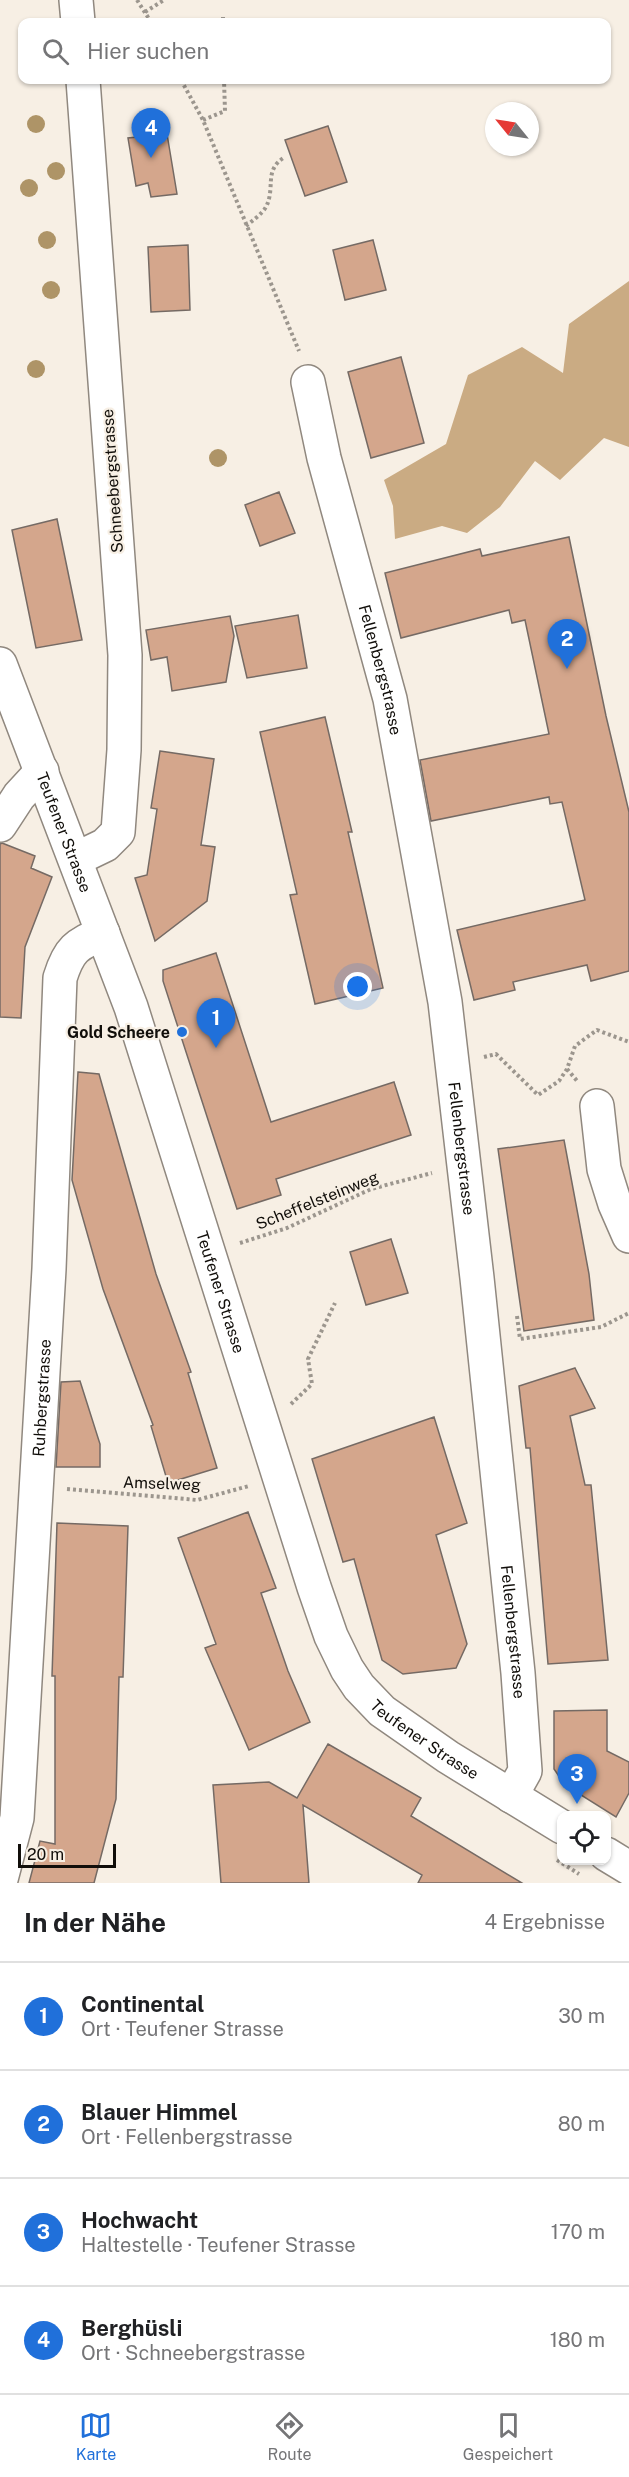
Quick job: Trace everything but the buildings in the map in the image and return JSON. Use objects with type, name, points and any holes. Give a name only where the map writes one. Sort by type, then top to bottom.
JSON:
[{"type":"street","points":[[76,0],[78,18]]},
{"type":"street","name":"Schneebergstrasse","points":[[76,859],[105,845],[118,831],[124,750],[125,655],[82,84]]},
{"type":"street","name":"Fellenbergstrasse","points":[[309,382],[324,458],[390,699],[445,1002],[477,1278],[518,1673],[525,1771],[511,1796]]},
{"type":"street","name":"Teufener Strasse","points":[[0,664],[131,1007],[314,1587],[339,1653],[360,1687],[382,1711],[448,1758],[557,1825]]},
{"type":"street","points":[[0,825],[19,796],[42,771]]},
{"type":"street","name":"Ruhbergstrasse","points":[[0,1883],[17,1818],[49,1269],[60,978],[66,958],[77,945],[103,933]]},
{"type":"street","points":[[597,1106],[604,1169],[615,1204],[629,1236]]},
{"type":"street","points":[[611,1857],[629,1868]]},
{"type":"path","points":[[137,0],[149,18]]},
{"type":"path","points":[[145,12],[165,0]]},
{"type":"path","points":[[184,84],[203,120],[301,356],[309,382]]},
{"type":"path","points":[[203,120],[225,111],[224,84]]},
{"type":"path","points":[[246,226],[265,209],[272,192],[271,171],[276,162],[285,157]]},
{"type":"path","points":[[486,1068],[484,1058],[496,1054],[538,1095],[559,1081],[567,1069],[575,1046],[597,1030],[629,1042]]},
{"type":"path","name":"Scheffelsteinweg","points":[[235,1245],[287,1228],[371,1188],[409,1179]]},
{"type":"path","points":[[289,1405],[295,1402],[312,1384],[308,1359],[335,1303]]},
{"type":"path","points":[[515,1307],[520,1339],[601,1328],[629,1313]]},
{"type":"path","name":"Amselweg","points":[[72,1490],[197,1500],[251,1486]]},
{"type":"shaded area","points":[[629,281],[629,447],[604,438],[560,480],[535,461],[500,507],[467,533],[442,526],[395,539],[393,506],[384,480],[446,444],[468,375],[522,347],[563,373],[569,324]]},
{"type":"place","name":"Berghüsli","points":[[151,158]]},
{"type":"place","name":"Blauer Himmel","points":[[567,669]]},
{"type":"place","name":"Gold Scheere","points":[[182,1032]]},
{"type":"place","name":"Continental","points":[[216,1048]]},
{"type":"place","name":"Hochwacht","points":[[577,1804]]}]
